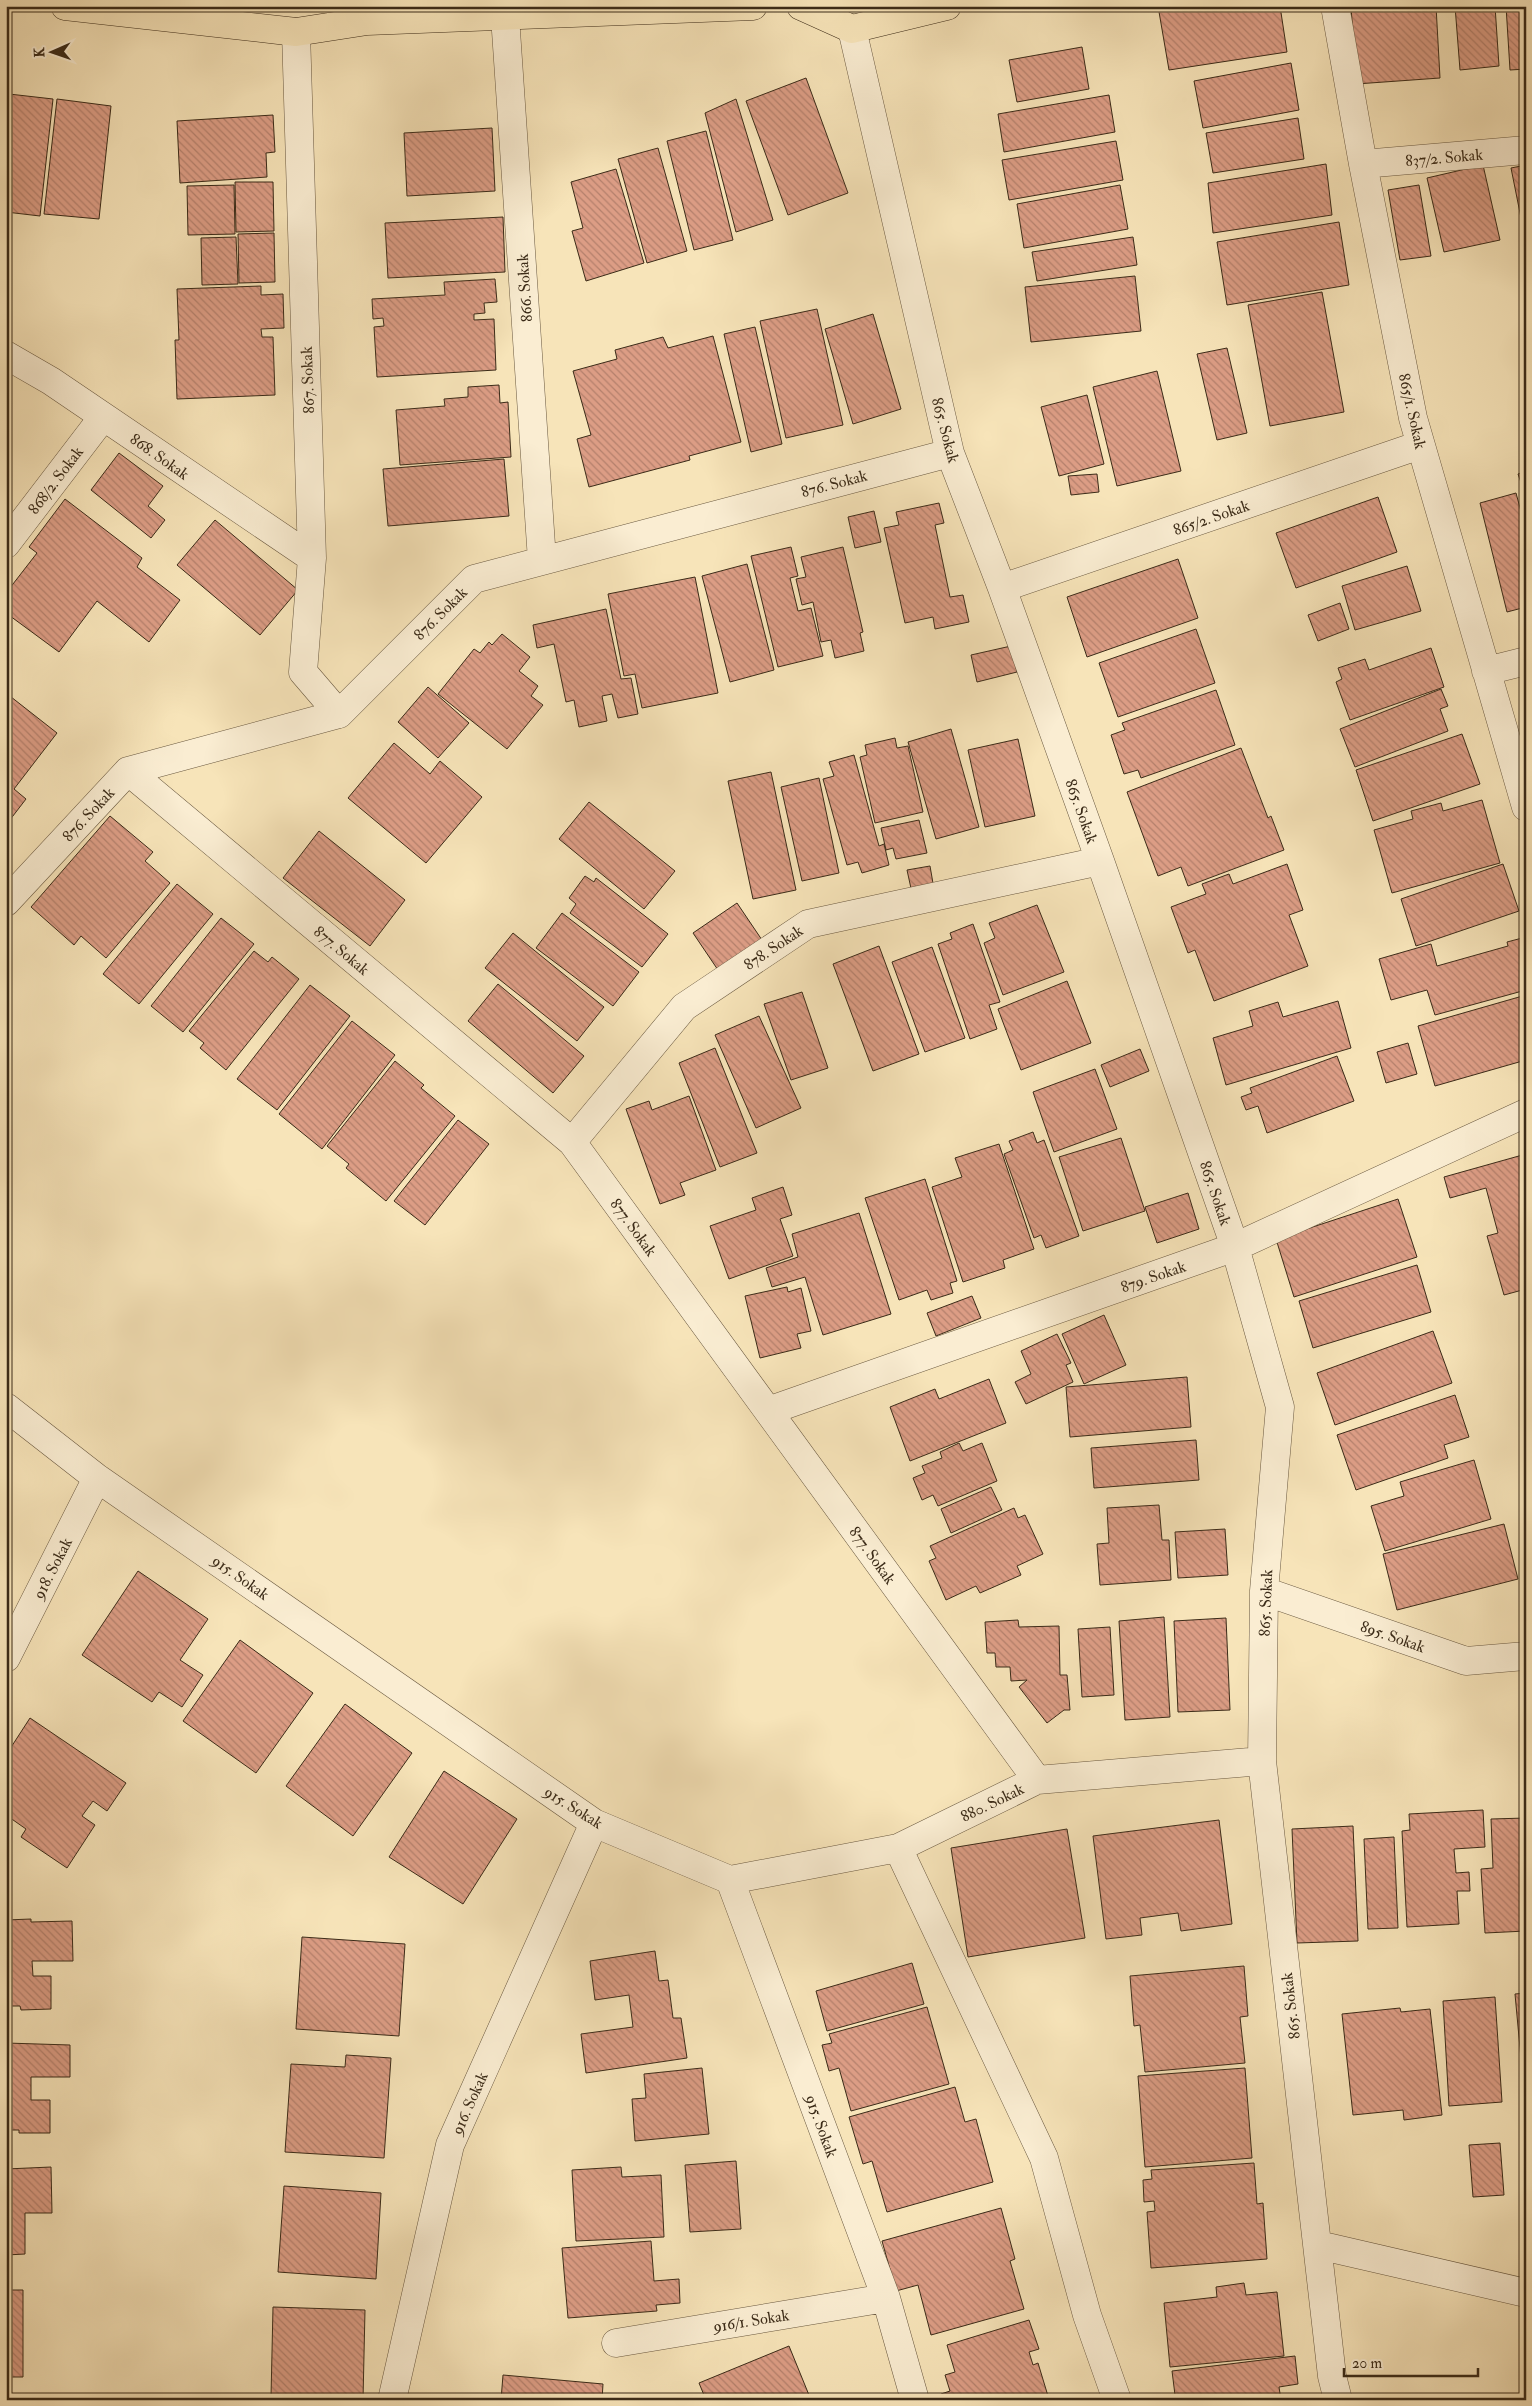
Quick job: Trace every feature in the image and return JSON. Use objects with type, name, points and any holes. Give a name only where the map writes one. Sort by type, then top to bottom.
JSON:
[{"type":"main road","points":[[64,6],[296,32],[367,13],[505,16],[753,6]]},
{"type":"main road","points":[[801,6],[852,29],[947,6]]},
{"type":"street","name":"865/1. Sokak","points":[[1336,6],[1363,164],[1413,418],[1526,807]]},
{"type":"street","name":"866. Sokak","points":[[505,16],[542,560]]},
{"type":"street","name":"865. Sokak","points":[[852,29],[950,453],[1002,588],[1100,861],[1235,1247],[1280,1406],[1264,1591],[1262,1761],[1332,2376],[1338,2400]]},
{"type":"street","name":"867. Sokak","points":[[296,32],[312,558],[303,672],[340,714]]},
{"type":"street","name":"837/2. Sokak","points":[[1363,164],[1526,150]]},
{"type":"street","name":"868. Sokak","points":[[6,355],[51,381],[312,558]]},
{"type":"street","name":"868/2. Sokak","points":[[6,544],[103,417]]},
{"type":"street","name":"865/2. Sokak","points":[[1002,588],[1420,445]]},
{"type":"street","name":"876. Sokak","points":[[6,902],[128,772],[340,714],[474,579],[950,453]]},
{"type":"street","points":[[1486,671],[1526,662]]},
{"type":"street","name":"877. Sokak","points":[[128,772],[572,1142],[1037,1780]]},
{"type":"street","name":"878. Sokak","points":[[572,1142],[684,1007],[808,924],[1100,861]]},
{"type":"street","name":"879. Sokak","points":[[768,1411],[1235,1247],[1526,1113]]},
{"type":"street","name":"915. Sokak","points":[[6,1408],[97,1478],[594,1822],[730,1880],[886,2298],[916,2400]]},
{"type":"street","name":"918. Sokak","points":[[6,1658],[97,1478]]},
{"type":"street","name":"895. Sokak","points":[[1264,1591],[1466,1661],[1526,1656]]},
{"type":"street","name":"880. Sokak","points":[[730,1880],[898,1848],[1037,1780],[1262,1761]]},
{"type":"street","name":"916. Sokak","points":[[392,2400],[450,2145],[594,1822]]},
{"type":"street","points":[[898,1848],[1044,2158],[1086,2315],[1117,2400]]},
{"type":"street","points":[[1318,2245],[1526,2293]]},
{"type":"street","name":"916/1. Sokak","points":[[616,2343],[886,2298]]},
{"type":"building","points":[[1158,6],[1280,6],[1287,52],[1169,70]]},
{"type":"building","points":[[1351,6],[1436,6],[1440,78],[1356,84]]},
{"type":"building","points":[[1455,6],[1495,6],[1499,66],[1460,70]]},
{"type":"building","points":[[1506,6],[1526,6],[1526,69],[1510,70]]},
{"type":"building","points":[[1082,47],[1089,89],[1017,102],[1009,60]]},
{"type":"building","points":[[1291,63],[1299,110],[1203,128],[1194,81]]},
{"type":"building","points":[[806,78],[848,193],[788,215],[746,101]]},
{"type":"building","points":[[9,94],[53,99],[40,216],[6,212],[6,115]]},
{"type":"building","points":[[1109,95],[1115,132],[1004,152],[998,114]]},
{"type":"building","points":[[57,99],[111,106],[99,219],[44,214]]},
{"type":"building","points":[[736,99],[773,220],[736,232],[705,113]]},
{"type":"building","points":[[273,115],[275,152],[266,153],[267,177],[180,183],[177,121]]},
{"type":"building","points":[[1298,118],[1304,159],[1213,173],[1206,133]]},
{"type":"building","points":[[492,128],[495,191],[407,196],[404,133]]},
{"type":"building","points":[[706,131],[733,240],[694,250],[667,141]]},
{"type":"building","points":[[1116,141],[1123,180],[1009,200],[1002,160]]},
{"type":"building","points":[[658,148],[687,251],[647,263],[618,159]]},
{"type":"building","points":[[1326,164],[1332,215],[1213,233],[1208,183]]},
{"type":"building","points":[[1483,165],[1500,240],[1444,252],[1427,178]]},
{"type":"building","points":[[1526,165],[1526,238],[1525,238],[1511,168]]},
{"type":"building","points":[[616,169],[644,263],[586,281],[572,231],[583,228],[571,182]]},
{"type":"building","points":[[235,182],[273,182],[274,231],[236,232]]},
{"type":"building","points":[[234,185],[235,234],[188,235],[187,186]]},
{"type":"building","points":[[1120,185],[1128,229],[1024,248],[1017,204]]},
{"type":"building","points":[[1419,185],[1431,256],[1400,260],[1388,190]]},
{"type":"building","points":[[503,217],[505,272],[388,278],[385,223]]},
{"type":"building","points":[[1339,222],[1349,285],[1227,305],[1217,242]]},
{"type":"building","points":[[274,233],[275,282],[239,283],[238,234]]},
{"type":"building","points":[[236,237],[238,284],[202,285],[201,238]]},
{"type":"building","points":[[1133,237],[1137,265],[1037,281],[1032,252]]},
{"type":"building","points":[[1135,276],[1141,331],[1031,342],[1025,287]]},
{"type":"building","points":[[495,279],[497,302],[484,303],[485,313],[474,314],[474,320],[494,319],[496,370],[377,377],[374,327],[384,326],[383,318],[373,319],[372,299],[445,295],[444,282]]},
{"type":"building","points":[[261,286],[261,295],[283,294],[284,328],[261,329],[262,337],[273,337],[275,395],[177,399],[175,340],[179,340],[177,289]]},
{"type":"building","points":[[1322,292],[1344,412],[1270,426],[1248,305]]},
{"type":"building","points":[[817,309],[843,425],[786,438],[760,321]]},
{"type":"building","points":[[873,314],[901,409],[853,424],[825,329]]},
{"type":"building","points":[[755,327],[782,444],[751,452],[724,334]]},
{"type":"building","points":[[713,336],[741,442],[689,456],[690,460],[589,487],[577,439],[591,435],[573,371],[617,359],[615,350],[663,337],[668,348]]},
{"type":"building","points":[[1227,348],[1247,433],[1217,440],[1197,354]]},
{"type":"building","points":[[1157,371],[1181,471],[1117,486],[1093,387]]},
{"type":"building","points":[[499,385],[500,403],[508,402],[511,457],[400,465],[396,410],[445,406],[444,399],[468,397],[468,387]]},
{"type":"building","points":[[1087,395],[1104,464],[1059,476],[1041,407]]},
{"type":"building","points":[[119,453],[163,486],[148,506],[165,520],[151,538],[91,490]]},
{"type":"building","points":[[504,459],[509,516],[388,526],[383,469]]},
{"type":"building","points":[[1526,471],[1526,497],[1518,474]]},
{"type":"building","points":[[1097,474],[1099,492],[1071,495],[1068,476]]},
{"type":"building","points":[[1516,493],[1526,530],[1526,607],[1507,612],[1480,503]]},
{"type":"building","points":[[1378,497],[1397,552],[1296,588],[1276,533]]},
{"type":"building","points":[[65,499],[142,558],[137,567],[180,600],[149,642],[97,601],[59,652],[6,613],[6,593],[37,553],[29,547]]},
{"type":"building","points":[[939,503],[944,523],[935,525],[950,597],[963,595],[969,622],[935,629],[933,617],[905,623],[884,528],[899,525],[896,512]]},
{"type":"building","points":[[874,511],[881,542],[855,548],[848,517]]},
{"type":"building","points":[[215,520],[298,590],[260,635],[177,565]]},
{"type":"building","points":[[791,547],[798,576],[790,578],[798,611],[811,608],[823,656],[778,667],[751,556]]},
{"type":"building","points":[[843,547],[863,632],[860,633],[864,651],[835,658],[831,640],[821,642],[813,602],[802,605],[796,579],[806,577],[801,557]]},
{"type":"building","points":[[1178,559],[1198,618],[1087,657],[1067,597]]},
{"type":"building","points":[[747,564],[774,670],[730,682],[702,576]]},
{"type":"building","points":[[1407,566],[1421,611],[1355,630],[1342,586]]},
{"type":"building","points":[[695,577],[718,693],[642,708],[635,674],[624,676],[608,594]]},
{"type":"building","points":[[1340,603],[1349,629],[1318,641],[1308,615]]},
{"type":"building","points":[[606,609],[621,679],[631,678],[638,714],[618,718],[612,694],[602,696],[607,721],[579,727],[574,700],[566,702],[554,644],[537,648],[533,625]]},
{"type":"building","points":[[1196,629],[1215,683],[1118,717],[1099,663]]},
{"type":"building","points":[[502,634],[530,657],[519,671],[538,686],[531,696],[543,705],[507,749],[438,694],[474,649],[480,653],[489,642],[492,645]]},
{"type":"building","points":[[1011,646],[1017,672],[977,682],[971,655]]},
{"type":"building","points":[[1431,648],[1444,687],[1350,720],[1336,682],[1342,679],[1338,668],[1365,659],[1369,670]]},
{"type":"building","points":[[428,687],[469,723],[438,758],[398,722]]},
{"type":"building","points":[[1441,689],[1448,706],[1440,709],[1448,731],[1355,767],[1340,729]]},
{"type":"building","points":[[1216,690],[1235,745],[1141,778],[1138,770],[1124,774],[1111,735],[1125,730],[1122,723]]},
{"type":"building","points":[[6,693],[57,733],[14,789],[26,799],[6,825]]},
{"type":"building","points":[[951,729],[979,827],[936,839],[908,742]]},
{"type":"building","points":[[1462,734],[1480,784],[1373,821],[1356,770]]},
{"type":"building","points":[[895,738],[897,748],[908,746],[923,812],[875,823],[860,757],[867,755],[865,745]]},
{"type":"building","points":[[1018,739],[1035,816],[985,827],[968,750]]},
{"type":"building","points":[[394,743],[430,774],[440,761],[482,797],[426,863],[348,798]]},
{"type":"building","points":[[1241,748],[1268,818],[1271,816],[1284,850],[1188,886],[1181,867],[1158,876],[1127,792]]},
{"type":"building","points":[[854,755],[879,846],[884,844],[889,865],[862,873],[858,862],[847,865],[823,779],[834,776],[829,762]]},
{"type":"building","points":[[771,772],[796,890],[753,899],[728,781]]},
{"type":"building","points":[[819,778],[839,873],[802,881],[781,787]]},
{"type":"building","points":[[1482,800],[1500,863],[1392,893],[1374,830],[1413,819],[1411,811],[1441,803],[1443,811]]},
{"type":"building","points":[[589,802],[675,871],[644,909],[559,839]]},
{"type":"building","points":[[110,816],[153,852],[145,861],[170,883],[106,958],[81,936],[74,945],[31,907]]},
{"type":"building","points":[[919,820],[927,853],[896,859],[893,848],[886,850],[881,828]]},
{"type":"building","points":[[319,831],[405,900],[370,946],[283,878]]},
{"type":"building","points":[[1287,864],[1303,910],[1289,915],[1308,966],[1214,1001],[1195,950],[1188,953],[1171,907],[1206,894],[1202,884],[1229,874],[1233,884]]},
{"type":"building","points":[[1503,864],[1519,911],[1416,946],[1401,899]]},
{"type":"building","points":[[930,866],[934,889],[912,893],[907,870]]},
{"type":"building","points":[[585,876],[594,882],[596,878],[668,934],[642,967],[570,913],[576,904],[569,898]]},
{"type":"building","points":[[177,884],[213,914],[139,1004],[103,974]]},
{"type":"building","points":[[737,903],[762,940],[718,970],[693,933]]},
{"type":"building","points":[[1037,905],[1064,972],[1003,995],[984,943],[995,938],[989,923]]},
{"type":"building","points":[[562,913],[639,972],[613,1006],[536,948]]},
{"type":"building","points":[[221,918],[254,944],[183,1032],[151,1006]]},
{"type":"building","points":[[973,924],[1000,1002],[989,1005],[997,1029],[970,1039],[938,944],[952,939],[950,933]]},
{"type":"building","points":[[513,933],[604,1007],[577,1041],[485,968]]},
{"type":"building","points":[[1526,937],[1526,990],[1435,1015],[1427,990],[1391,1000],[1379,959],[1431,944],[1437,966],[1508,946],[1507,942]]},
{"type":"building","points":[[879,946],[919,1054],[873,1071],[833,964]]},
{"type":"building","points":[[932,947],[965,1038],[925,1052],[892,962]]},
{"type":"building","points":[[254,951],[268,962],[272,957],[299,979],[226,1070],[200,1048],[204,1043],[189,1031]]},
{"type":"building","points":[[1067,981],[1091,1043],[1021,1070],[998,1009]]},
{"type":"building","points":[[498,984],[584,1056],[553,1093],[468,1021]]},
{"type":"building","points":[[310,985],[350,1016],[277,1110],[237,1079]]},
{"type":"building","points":[[802,992],[828,1068],[791,1080],[764,1004]]},
{"type":"building","points":[[1526,995],[1526,1060],[1435,1086],[1418,1026]]},
{"type":"building","points":[[1338,1001],[1351,1048],[1226,1085],[1213,1038],[1253,1026],[1249,1011],[1278,1002],[1283,1017]]},
{"type":"building","points":[[759,1016],[801,1108],[756,1128],[715,1035]]},
{"type":"building","points":[[352,1021],[395,1055],[322,1149],[279,1114]]},
{"type":"building","points":[[1408,1043],[1417,1074],[1386,1083],[1377,1052]]},
{"type":"building","points":[[715,1048],[757,1153],[720,1167],[679,1063]]},
{"type":"building","points":[[1140,1049],[1149,1071],[1110,1087],[1101,1065]]},
{"type":"building","points":[[1337,1056],[1354,1101],[1267,1133],[1258,1106],[1246,1110],[1241,1097],[1252,1093],[1250,1088]]},
{"type":"building","points":[[395,1061],[424,1085],[421,1088],[455,1116],[386,1201],[346,1168],[349,1164],[327,1146]]},
{"type":"building","points":[[1095,1069],[1117,1129],[1054,1152],[1033,1092]]},
{"type":"building","points":[[689,1096],[716,1170],[680,1183],[685,1195],[660,1204],[626,1109],[649,1101],[652,1110]]},
{"type":"building","points":[[458,1120],[489,1144],[425,1225],[394,1201]]},
{"type":"building","points":[[1033,1132],[1037,1143],[1044,1140],[1079,1236],[1046,1248],[1041,1235],[1034,1238],[1004,1154],[1013,1150],[1009,1141]]},
{"type":"building","points":[[1121,1138],[1145,1211],[1083,1231],[1059,1157]]},
{"type":"building","points":[[999,1144],[1034,1249],[1003,1260],[1005,1268],[963,1282],[932,1187],[962,1177],[955,1158]]},
{"type":"building","points":[[1526,1154],[1526,1289],[1504,1295],[1487,1236],[1498,1233],[1486,1188],[1450,1198],[1444,1177]]},
{"type":"building","points":[[925,1179],[957,1281],[950,1283],[953,1293],[931,1300],[927,1290],[899,1300],[865,1198]]},
{"type":"building","points":[[783,1187],[792,1215],[780,1219],[793,1256],[729,1279],[710,1226],[756,1210],[752,1198]]},
{"type":"building","points":[[1188,1193],[1199,1229],[1157,1243],[1145,1207]]},
{"type":"building","points":[[1398,1199],[1417,1257],[1294,1297],[1276,1239]]},
{"type":"building","points":[[859,1213],[891,1314],[823,1335],[805,1277],[772,1287],[766,1268],[798,1257],[792,1234]]},
{"type":"building","points":[[1417,1265],[1431,1312],[1313,1348],[1299,1301]]},
{"type":"building","points":[[787,1287],[788,1292],[801,1288],[811,1331],[797,1334],[801,1348],[760,1358],[745,1296]]},
{"type":"building","points":[[972,1296],[981,1318],[936,1336],[927,1313]]},
{"type":"building","points":[[1104,1315],[1126,1365],[1084,1384],[1062,1334]]},
{"type":"building","points":[[1433,1331],[1452,1383],[1335,1425],[1317,1373]]},
{"type":"building","points":[[1057,1334],[1071,1363],[1066,1365],[1073,1382],[1026,1404],[1015,1382],[1031,1374],[1021,1351]]},
{"type":"building","points":[[1187,1377],[1191,1427],[1070,1437],[1066,1387]]},
{"type":"building","points":[[989,1379],[1006,1423],[910,1461],[890,1407],[935,1389],[939,1399]]},
{"type":"building","points":[[1455,1395],[1469,1437],[1444,1445],[1448,1458],[1356,1490],[1337,1435]]},
{"type":"building","points":[[1196,1440],[1199,1480],[1094,1488],[1091,1448]]},
{"type":"building","points":[[959,1443],[963,1451],[982,1443],[997,1481],[938,1506],[933,1495],[922,1500],[913,1478],[925,1473],[922,1466],[942,1458],[940,1452]]},
{"type":"building","points":[[1474,1460],[1491,1519],[1385,1551],[1371,1506],[1404,1496],[1400,1482]]},
{"type":"building","points":[[991,1487],[1002,1510],[951,1533],[941,1509]]},
{"type":"building","points":[[1159,1505],[1162,1540],[1169,1540],[1171,1580],[1100,1585],[1097,1544],[1109,1543],[1107,1508]]},
{"type":"building","points":[[1014,1508],[1018,1518],[1025,1515],[1043,1554],[1017,1566],[1021,1575],[980,1593],[976,1586],[946,1600],[929,1561],[936,1558],[930,1546]]},
{"type":"building","points":[[1504,1524],[1518,1579],[1397,1610],[1383,1554]]},
{"type":"building","points":[[1225,1529],[1228,1575],[1178,1578],[1175,1532]]},
{"type":"building","points":[[138,1571],[208,1619],[180,1660],[203,1675],[182,1707],[159,1692],[152,1702],[82,1655]]},
{"type":"building","points":[[1164,1617],[1170,1717],[1125,1720],[1119,1621]]},
{"type":"building","points":[[1226,1618],[1230,1710],[1178,1712],[1174,1621]]},
{"type":"building","points":[[1018,1620],[1019,1627],[1059,1626],[1060,1675],[1067,1675],[1070,1710],[1064,1710],[1047,1723],[1019,1687],[1027,1680],[1011,1681],[1010,1667],[996,1667],[995,1653],[987,1653],[985,1622]]},
{"type":"building","points":[[1110,1627],[1114,1695],[1082,1697],[1078,1629]]},
{"type":"building","points":[[240,1640],[313,1693],[256,1773],[183,1721]]},
{"type":"building","points":[[345,1704],[412,1753],[353,1836],[286,1786]]},
{"type":"building","points":[[30,1718],[126,1783],[107,1811],[93,1801],[82,1816],[95,1825],[67,1868],[21,1837],[26,1829],[6,1815],[6,1755]]},
{"type":"building","points":[[444,1771],[517,1819],[463,1904],[389,1857]]},
{"type":"building","points":[[1483,1810],[1485,1847],[1454,1849],[1456,1873],[1469,1872],[1470,1891],[1457,1891],[1459,1924],[1407,1927],[1402,1831],[1410,1830],[1409,1814]]},
{"type":"building","points":[[1526,1818],[1526,1931],[1485,1933],[1481,1869],[1493,1868],[1491,1819]]},
{"type":"building","points":[[1219,1820],[1232,1924],[1181,1931],[1178,1913],[1140,1918],[1142,1935],[1106,1939],[1093,1836]]},
{"type":"building","points":[[1353,1826],[1358,1941],[1297,1943],[1292,1829]]},
{"type":"building","points":[[1067,1829],[1085,1938],[968,1957],[951,1848]]},
{"type":"building","points":[[1394,1837],[1398,1928],[1368,1929],[1364,1839]]},
{"type":"building","points":[[31,1919],[31,1922],[72,1921],[73,1961],[32,1961],[33,1976],[51,1976],[51,2009],[21,2010],[20,2006],[6,2006],[6,1920]]},
{"type":"building","points":[[302,1937],[405,1944],[399,2036],[296,2029]]},
{"type":"building","points":[[655,1951],[659,1981],[668,1980],[673,2018],[681,2018],[687,2058],[586,2073],[581,2034],[633,2027],[629,1995],[595,2000],[590,1961]]},
{"type":"building","points":[[912,1963],[924,2004],[827,2031],[816,1991]]},
{"type":"building","points":[[1244,1966],[1248,2016],[1240,2017],[1245,2063],[1145,2072],[1140,2025],[1134,2026],[1130,1976]]},
{"type":"building","points":[[1526,1993],[1526,2102],[1525,2102],[1515,1994]]},
{"type":"building","points":[[1495,1997],[1502,2102],[1449,2106],[1443,2001]]},
{"type":"building","points":[[927,2007],[949,2084],[851,2111],[839,2068],[829,2071],[822,2045],[832,2043],[829,2034]]},
{"type":"building","points":[[1400,2008],[1401,2012],[1430,2009],[1442,2115],[1404,2120],[1403,2110],[1353,2115],[1342,2014]]},
{"type":"building","points":[[6,2043],[70,2045],[70,2077],[31,2077],[31,2100],[50,2100],[50,2133],[19,2133],[19,2130],[6,2130]]},
{"type":"building","points":[[346,2055],[391,2058],[384,2158],[285,2152],[291,2064],[345,2067]]},
{"type":"building","points":[[702,2068],[709,2134],[635,2141],[632,2099],[646,2098],[644,2074]]},
{"type":"building","points":[[1245,2068],[1252,2158],[1145,2167],[1138,2076]]},
{"type":"building","points":[[955,2087],[965,2122],[976,2119],[993,2182],[887,2212],[872,2161],[863,2164],[849,2117]]},
{"type":"building","points":[[1500,2143],[1504,2195],[1473,2197],[1469,2145]]},
{"type":"building","points":[[736,2161],[741,2229],[690,2232],[685,2165]]},
{"type":"building","points":[[1254,2163],[1257,2204],[1263,2203],[1267,2259],[1151,2268],[1147,2212],[1155,2211],[1154,2201],[1144,2202],[1143,2180],[1152,2179],[1151,2170]]},
{"type":"building","points":[[51,2167],[52,2213],[25,2213],[25,2254],[6,2255],[6,2169]]},
{"type":"building","points":[[621,2167],[622,2177],[661,2175],[664,2237],[576,2241],[572,2170]]},
{"type":"building","points":[[284,2186],[381,2193],[376,2279],[278,2272]]},
{"type":"building","points":[[1001,2208],[1015,2259],[1010,2261],[1024,2309],[931,2335],[918,2285],[896,2291],[882,2241]]},
{"type":"building","points":[[651,2241],[654,2281],[679,2279],[680,2303],[656,2305],[657,2311],[568,2318],[562,2248]]},
{"type":"building","points":[[1244,2283],[1246,2295],[1277,2292],[1284,2356],[1170,2367],[1164,2303],[1217,2297],[1216,2287]]},
{"type":"building","points":[[6,2290],[23,2290],[23,2377],[6,2377]]},
{"type":"building","points":[[273,2307],[365,2310],[363,2400],[271,2397]]},
{"type":"building","points":[[1029,2320],[1039,2349],[1029,2352],[1033,2365],[1038,2363],[1048,2396],[1037,2400],[942,2400],[941,2394],[950,2391],[945,2375],[955,2372],[947,2345]]},
{"type":"building","points":[[789,2346],[811,2400],[706,2400],[699,2383]]},
{"type":"building","points":[[1295,2356],[1298,2384],[1279,2387],[1281,2400],[1169,2400],[1169,2396],[1175,2395],[1172,2371]]},
{"type":"building","points":[[503,2375],[603,2384],[602,2400],[501,2400]]}]
